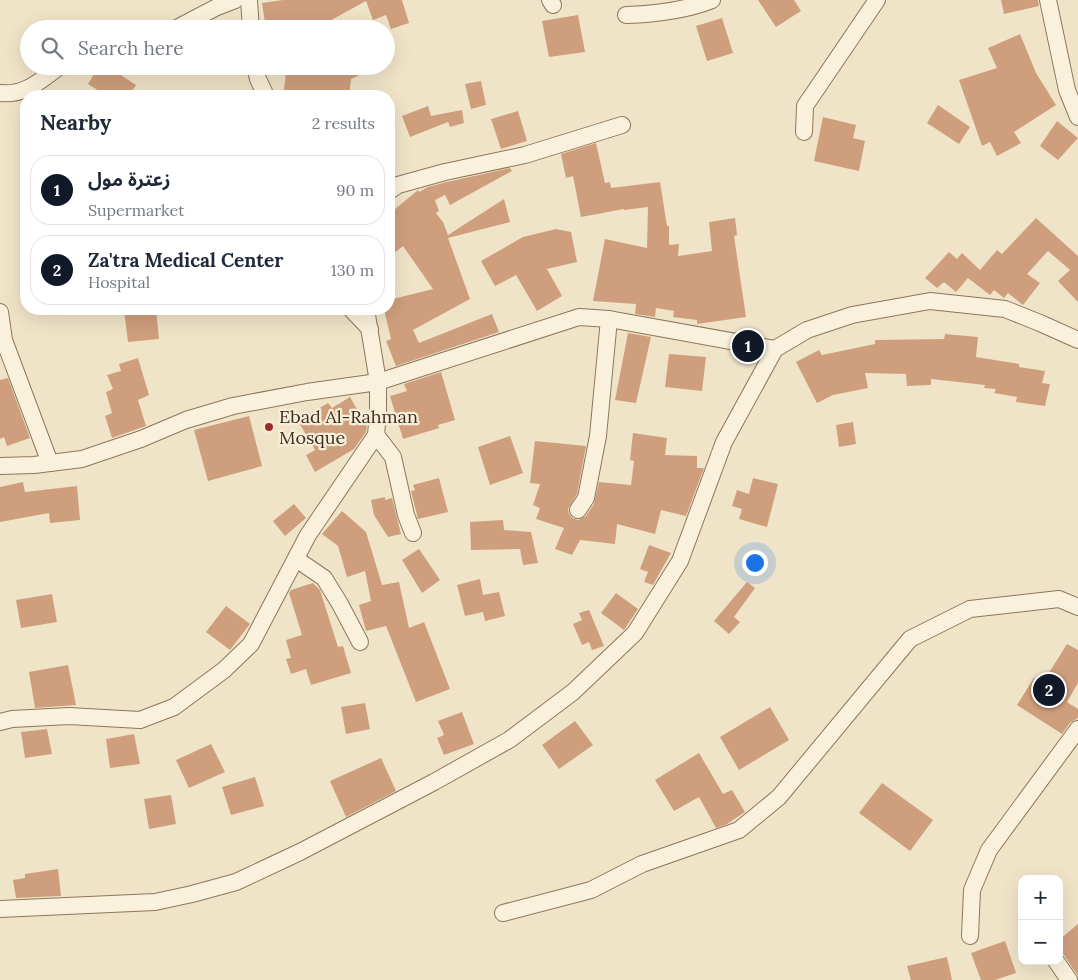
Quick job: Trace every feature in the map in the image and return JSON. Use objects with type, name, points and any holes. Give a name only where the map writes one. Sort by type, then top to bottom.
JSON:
[{"type":"street","points":[[192,20],[235,0]]},
{"type":"street","points":[[249,0],[250,20]]},
{"type":"street","points":[[626,15],[658,14],[694,7],[712,0]]},
{"type":"street","points":[[804,132],[806,106],[877,0]]},
{"type":"street","points":[[1048,0],[1067,90],[1078,117]]},
{"type":"street","points":[[26,90],[49,75]]},
{"type":"street","points":[[257,75],[263,90]]},
{"type":"street","points":[[0,93],[10,94],[20,92]]},
{"type":"street","points":[[395,187],[445,172],[525,155],[622,125]]},
{"type":"street","points":[[0,909],[155,902],[236,882],[300,852],[509,740],[573,692],[636,633],[680,561],[724,442],[775,349],[807,330],[852,315],[930,301],[1005,309],[1078,340]]},
{"type":"street","points":[[0,312],[4,340],[50,463]]},
{"type":"street","points":[[357,315],[370,329]]},
{"type":"street","points":[[0,722],[12,719],[69,716],[140,720],[174,707],[224,670],[251,644],[308,535],[376,435],[378,382],[367,315]]},
{"type":"street","points":[[0,466],[82,459],[141,439],[186,420],[233,406],[307,392],[378,382],[579,317],[609,319],[775,349]]},
{"type":"street","points":[[578,510],[586,498],[598,436],[609,319]]},
{"type":"street","points":[[376,435],[393,457],[406,514],[413,533]]},
{"type":"street","points":[[296,559],[324,578],[360,642]]},
{"type":"street","points":[[503,913],[591,890],[642,864],[739,830],[779,797],[910,640],[970,609],[1059,599],[1078,607]]},
{"type":"street","points":[[970,936],[972,890],[989,850],[1078,729]]},
{"type":"street","points":[[1059,965],[1069,980]]},
{"type":"building","points":[[283,0],[402,0],[409,23],[395,28],[395,20],[388,20],[386,15],[373,20],[366,1],[331,20],[265,20],[262,3]]},
{"type":"building","points":[[758,0],[794,0],[801,11],[776,27]]},
{"type":"building","points":[[1001,0],[1038,0],[1039,6],[1004,14]]},
{"type":"building","points":[[578,15],[585,52],[549,57],[542,21]]},
{"type":"building","points":[[722,18],[733,53],[707,61],[696,26]]},
{"type":"building","points":[[1020,34],[1036,73],[1056,105],[1014,132],[1021,143],[997,156],[990,142],[982,146],[959,80],[997,68],[988,48]]},
{"type":"building","points":[[94,75],[121,75],[136,85],[133,90],[98,90],[88,84]]},
{"type":"building","points":[[286,75],[360,75],[351,79],[350,90],[284,90]]},
{"type":"building","points":[[481,81],[486,105],[471,109],[465,84]]},
{"type":"building","points":[[938,105],[970,127],[959,144],[927,123]]},
{"type":"building","points":[[428,106],[431,116],[462,110],[464,123],[450,127],[448,122],[410,137],[402,116]]},
{"type":"building","points":[[518,111],[527,141],[501,149],[491,119]]},
{"type":"building","points":[[823,117],[856,125],[853,138],[865,141],[859,171],[814,161]]},
{"type":"building","points":[[1057,121],[1078,138],[1058,160],[1040,146]]},
{"type":"building","points":[[596,143],[605,183],[610,182],[611,188],[660,182],[667,226],[669,226],[669,245],[679,244],[678,256],[712,251],[709,222],[735,218],[737,235],[734,236],[746,317],[697,324],[697,320],[673,317],[674,311],[656,308],[655,317],[635,314],[636,304],[593,301],[605,239],[647,248],[648,207],[624,209],[581,217],[573,176],[566,178],[561,154]]},
{"type":"building","points":[[510,168],[512,171],[450,205],[445,195],[435,200],[439,211],[436,213],[443,222],[448,235],[504,199],[510,222],[448,238],[470,299],[413,330],[419,343],[492,314],[499,332],[396,366],[386,341],[391,339],[385,315],[395,315],[395,298],[433,289],[403,246],[395,252],[395,209],[418,190],[419,192],[428,187]]},
{"type":"building","points":[[1036,218],[1078,256],[1078,302],[1058,281],[1070,270],[1048,251],[1027,274],[1040,283],[1023,305],[1008,293],[1004,298],[994,290],[990,295],[968,278],[956,292],[944,282],[937,288],[925,278],[949,252],[957,259],[962,253],[980,270],[997,250],[1002,254]]},
{"type":"building","points":[[556,229],[571,232],[577,262],[547,269],[562,296],[537,311],[516,275],[495,286],[481,261],[523,237]]},
{"type":"building","points":[[125,315],[157,315],[159,339],[128,342]]},
{"type":"building","points":[[628,333],[651,337],[636,403],[615,400]]},
{"type":"building","points":[[945,334],[978,337],[976,357],[1019,364],[1019,367],[1045,371],[1042,383],[1050,384],[1045,406],[1016,402],[1017,397],[994,393],[996,389],[984,388],[985,385],[931,379],[931,385],[907,386],[906,374],[865,373],[868,388],[833,395],[817,403],[796,362],[819,350],[822,355],[875,344],[875,340],[944,339]]},
{"type":"building","points":[[669,354],[706,357],[702,391],[665,387]]},
{"type":"building","points":[[138,358],[149,395],[138,400],[146,426],[112,438],[105,416],[112,413],[106,392],[113,389],[107,375],[121,371],[119,364]]},
{"type":"building","points":[[441,372],[455,420],[438,425],[439,428],[403,439],[390,396],[407,391],[404,384]]},
{"type":"building","points":[[8,378],[30,438],[7,446],[4,437],[0,439],[0,380]]},
{"type":"building","points":[[350,397],[367,427],[366,432],[354,449],[315,472],[306,455],[315,450],[298,421],[328,403],[332,408]]},
{"type":"building","points":[[249,416],[262,466],[208,481],[194,430]]},
{"type":"building","points":[[853,422],[856,444],[839,447],[836,425]]},
{"type":"building","points":[[633,433],[667,438],[665,455],[697,456],[697,468],[704,468],[686,516],[661,510],[655,534],[617,524],[615,544],[580,540],[572,555],[555,549],[564,528],[536,519],[540,508],[533,505],[540,484],[530,483],[535,441],[586,446],[577,494],[568,509],[572,518],[578,520],[586,516],[594,504],[599,482],[631,485],[634,461],[630,460]]},
{"type":"building","points":[[510,436],[523,473],[490,485],[478,447]]},
{"type":"building","points":[[439,478],[448,512],[418,519],[411,491],[415,490],[413,485]]},
{"type":"building","points":[[753,478],[778,484],[767,527],[739,519],[742,509],[732,506],[737,490],[749,494]]},
{"type":"building","points":[[23,482],[25,492],[77,486],[80,520],[50,523],[49,513],[0,522],[0,487]]},
{"type":"building","points":[[385,497],[385,500],[392,498],[401,534],[388,537],[374,515],[371,500]]},
{"type":"building","points":[[294,504],[306,518],[285,536],[273,521]]},
{"type":"building","points":[[342,511],[366,532],[382,585],[399,582],[409,628],[424,622],[450,689],[416,702],[386,626],[366,631],[359,605],[371,601],[365,571],[347,577],[338,546],[322,534]]},
{"type":"building","points":[[503,520],[504,530],[531,532],[538,563],[523,565],[520,549],[471,550],[470,522]]},
{"type":"building","points":[[649,545],[671,553],[653,585],[644,582],[648,572],[640,569]]},
{"type":"building","points":[[419,549],[440,580],[422,593],[402,560]]},
{"type":"building","points":[[480,579],[483,595],[499,592],[505,616],[485,621],[483,612],[465,616],[457,585]]},
{"type":"building","points":[[747,582],[755,588],[734,617],[740,622],[729,634],[714,621]]},
{"type":"building","points":[[313,583],[320,590],[338,647],[343,646],[351,673],[311,685],[306,669],[291,674],[286,659],[291,658],[286,640],[302,635],[289,593],[291,590]]},
{"type":"building","points":[[616,593],[638,609],[624,630],[601,613]]},
{"type":"building","points":[[52,594],[57,622],[21,628],[16,600]]},
{"type":"building","points":[[226,606],[250,624],[230,650],[206,632]]},
{"type":"building","points":[[589,610],[604,646],[592,650],[589,642],[582,645],[573,624],[582,620],[579,613]]},
{"type":"building","points":[[1067,644],[1078,650],[1078,683],[1067,702],[1078,709],[1078,718],[1070,723],[1062,734],[1017,705],[1034,678],[1042,684]]},
{"type":"building","points":[[68,665],[76,705],[35,708],[29,672]]},
{"type":"building","points":[[365,703],[370,729],[346,734],[341,707]]},
{"type":"building","points":[[770,707],[789,740],[739,770],[720,737]]},
{"type":"building","points":[[462,712],[474,744],[444,755],[437,738],[444,735],[438,721]]},
{"type":"building","points":[[575,721],[593,745],[559,769],[542,745]]},
{"type":"building","points":[[47,729],[52,754],[25,758],[21,732]]},
{"type":"building","points":[[134,734],[140,764],[110,768],[106,739]]},
{"type":"building","points":[[211,744],[225,772],[189,788],[176,760]]},
{"type":"building","points":[[699,753],[723,794],[732,790],[745,812],[727,824],[716,828],[699,797],[674,811],[655,780]]},
{"type":"building","points":[[381,758],[396,791],[346,817],[330,781]]},
{"type":"building","points":[[255,777],[264,806],[231,815],[222,787]]},
{"type":"building","points":[[882,783],[933,820],[910,851],[859,813]]},
{"type":"building","points":[[171,795],[176,824],[149,829],[144,799]]},
{"type":"building","points":[[58,869],[61,896],[16,898],[13,880],[25,878],[25,874]]},
{"type":"building","points":[[1078,924],[1078,976],[1063,954],[1063,937]]},
{"type":"building","points":[[1005,941],[1016,973],[995,980],[981,980],[971,953]]},
{"type":"building","points":[[947,957],[952,980],[911,980],[907,966]]},
{"type":"place","name":"زعترة مول","points":[[748,346]]},
{"type":"place","name":"Ebad Al-Rahman Mosque","points":[[269,427]]},
{"type":"place","name":"Za'tra Medical Center","points":[[1049,690]]}]
